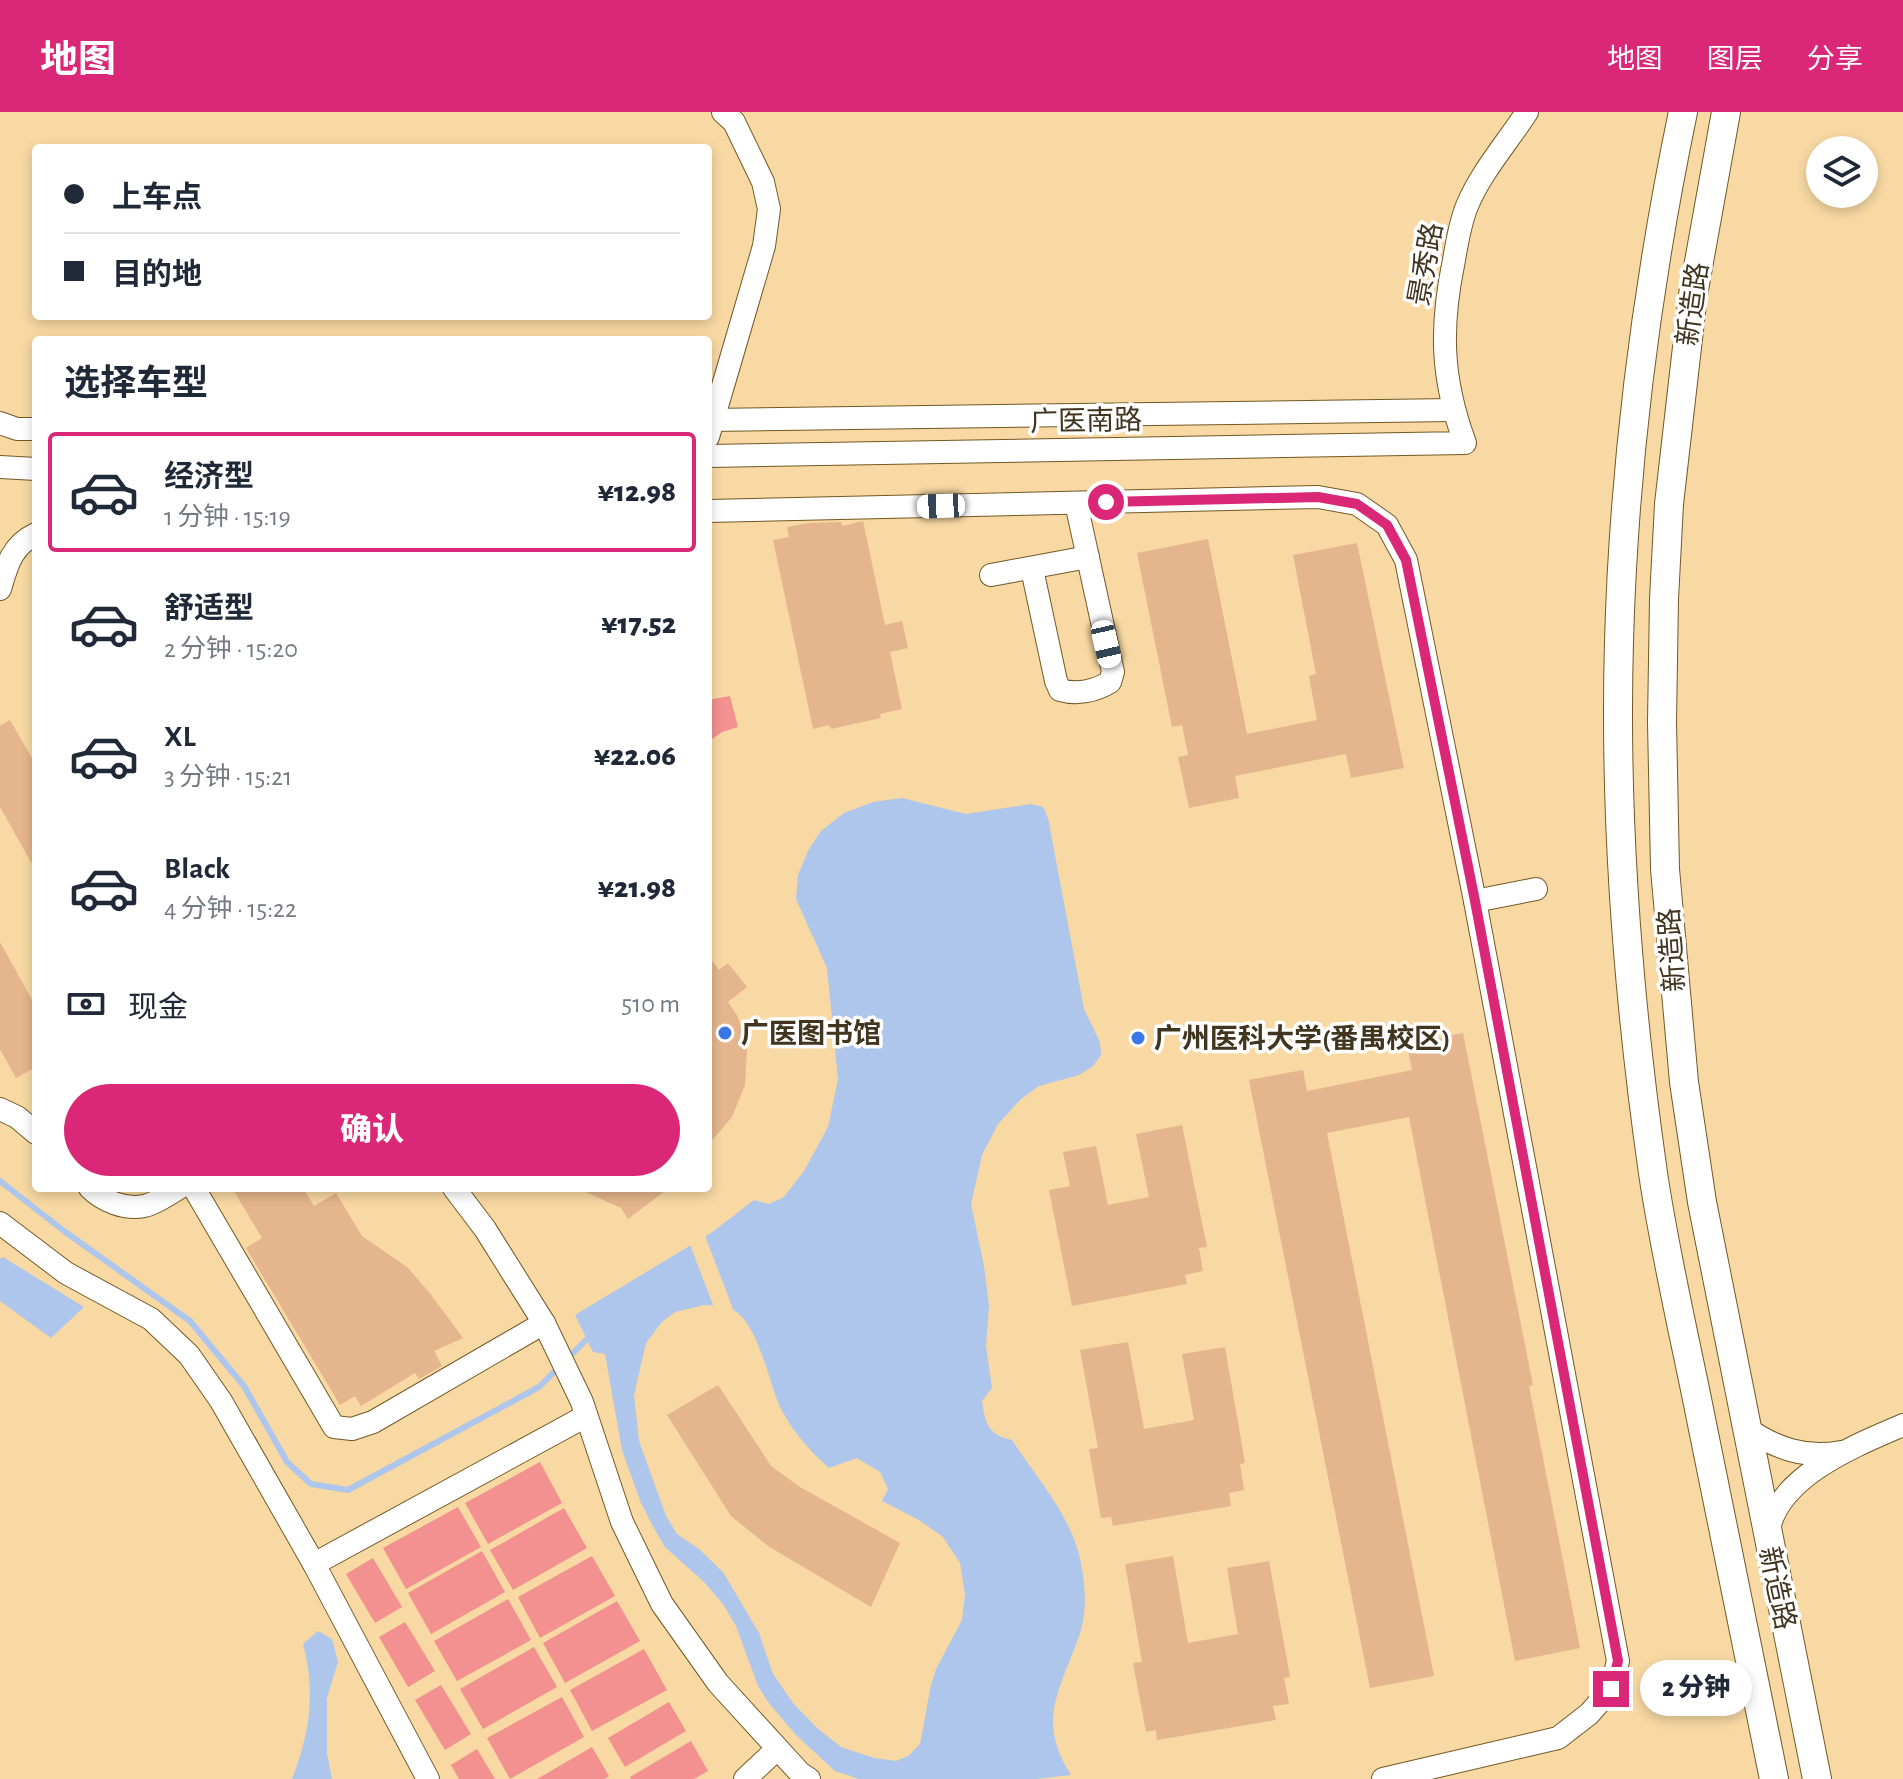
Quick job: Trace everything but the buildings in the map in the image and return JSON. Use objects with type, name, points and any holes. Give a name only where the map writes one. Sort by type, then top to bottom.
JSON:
[{"type":"main road","name":"新造路","points":[[1683,112],[1649,300],[1624,543],[1619,707],[1625,917],[1642,1091],[1660,1219],[1774,1779]]},
{"type":"main road","name":"新造路","points":[[1726,112],[1693,295],[1669,504],[1664,599],[1662,779],[1668,913],[1684,1082],[1713,1266],[1817,1779]]},
{"type":"street","points":[[712,423],[764,246],[769,209],[763,182],[734,122],[723,112]]},
{"type":"street","name":"景秀路","points":[[1465,443],[1453,410],[1443,346],[1445,308],[1467,206],[1485,172],[1527,112]]},
{"type":"street","name":"广医南路","points":[[712,420],[1453,410]]},
{"type":"street","points":[[0,423],[17,429],[32,429]]},
{"type":"street","name":"广医南路","points":[[712,456],[1465,443]]},
{"type":"street","points":[[0,467],[32,469]]},
{"type":"street","points":[[712,511],[1318,497],[1357,504],[1387,525],[1406,560],[1475,901],[1618,1661],[1611,1689],[1589,1714],[1558,1738],[1383,1779]]},
{"type":"street","points":[[1032,569],[1060,690],[1070,693],[1099,689],[1110,682],[1113,672],[1076,503]]},
{"type":"street","points":[[0,589],[10,555],[24,539],[32,536]]},
{"type":"street","points":[[991,575],[1088,557]]},
{"type":"street","points":[[1475,901],[1536,889]]},
{"type":"street","points":[[0,1109],[17,1117],[32,1130]]},
{"type":"street","points":[[93,1192],[120,1206],[145,1206],[171,1192]]},
{"type":"street","points":[[196,1192],[334,1427],[352,1429],[373,1422],[544,1323]]},
{"type":"street","points":[[457,1192],[485,1229],[544,1323],[584,1409],[622,1522],[662,1604],[718,1683],[777,1749],[809,1779]]},
{"type":"street","points":[[0,1223],[66,1273],[151,1319],[189,1355],[221,1401],[314,1564],[428,1779]]},
{"type":"street","points":[[314,1564],[584,1409]]},
{"type":"street","points":[[1768,1535],[1775,1512],[1794,1489],[1842,1452],[1903,1425]]},
{"type":"street","points":[[1746,1428],[1786,1449],[1818,1455],[1842,1452]]},
{"type":"street","points":[[745,1779],[777,1749]]},
{"type":"shaded area","points":[[730,696],[738,727],[712,739],[712,699]]},
{"type":"shaded area","points":[[540,1462],[562,1503],[488,1544],[465,1503]]},
{"type":"shaded area","points":[[458,1507],[481,1547],[406,1589],[383,1548]]},
{"type":"shaded area","points":[[564,1508],[587,1548],[513,1590],[490,1550]]},
{"type":"shaded area","points":[[482,1551],[505,1592],[431,1634],[408,1593]]},
{"type":"shaded area","points":[[592,1556],[615,1596],[540,1638],[518,1597]]},
{"type":"shaded area","points":[[373,1558],[402,1607],[375,1623],[346,1574]]},
{"type":"shaded area","points":[[508,1599],[531,1640],[457,1681],[434,1641]]},
{"type":"shaded area","points":[[617,1601],[640,1641],[565,1683],[543,1643]]},
{"type":"shaded area","points":[[405,1622],[435,1671],[408,1687],[379,1637]]},
{"type":"shaded area","points":[[534,1647],[557,1687],[483,1729],[460,1689]]},
{"type":"shaded area","points":[[644,1649],[667,1690],[592,1731],[570,1690]]},
{"type":"shaded area","points":[[441,1685],[471,1734],[445,1750],[415,1700]]},
{"type":"shaded area","points":[[562,1697],[584,1737],[510,1779],[487,1738]]},
{"type":"shaded area","points":[[669,1702],[686,1731],[625,1767],[608,1738]]},
{"type":"shaded area","points":[[691,1741],[708,1771],[694,1779],[631,1779],[630,1777]]},
{"type":"shaded area","points":[[592,1747],[609,1776],[605,1779],[537,1779]]},
{"type":"shaded area","points":[[477,1749],[495,1779],[459,1779],[451,1765]]},
{"type":"water","points":[[902,798],[966,814],[1031,804],[1043,807],[1048,818],[1084,1009],[1100,1042],[1101,1055],[1093,1066],[1079,1075],[1039,1086],[1021,1099],[998,1124],[982,1155],[971,1204],[989,1305],[986,1346],[992,1388],[982,1401],[985,1416],[993,1431],[1012,1440],[1062,1514],[1076,1546],[1084,1579],[1083,1622],[1055,1702],[1053,1719],[1054,1736],[1071,1775],[1036,1779],[859,1779],[835,1771],[796,1735],[758,1686],[736,1626],[723,1604],[665,1547],[654,1528],[641,1503],[622,1450],[605,1354],[593,1352],[575,1315],[711,1233],[754,1200],[769,1204],[784,1197],[804,1171],[828,1127],[838,1079],[827,968],[796,899],[798,875],[821,831],[844,813],[873,802]],"holes":[[[704,1305],[729,1308],[748,1325],[782,1411],[816,1455],[829,1468],[857,1458],[880,1472],[888,1489],[882,1501],[919,1520],[943,1537],[960,1563],[965,1594],[962,1620],[936,1669],[920,1744],[908,1756],[896,1761],[874,1758],[841,1747],[817,1728],[793,1703],[773,1674],[759,1633],[723,1572],[699,1549],[677,1534],[666,1516],[639,1441],[634,1395],[646,1343],[662,1322],[675,1312]]]},
{"type":"water","points":[[3,1257],[84,1307],[51,1338],[0,1301],[0,1259]]},
{"type":"water","points":[[318,1631],[332,1639],[338,1662],[327,1698],[327,1753],[332,1779],[292,1779],[309,1712],[309,1679],[303,1644]]},
{"type":"pier","points":[[704,1233],[735,1314],[715,1310],[689,1242]]},
{"type":"waterway","points":[[0,1181],[190,1321],[244,1386],[287,1462],[311,1484],[348,1490],[539,1387],[560,1366]]},
{"type":"waterway","points":[[568,1358],[587,1339]]},
{"type":"place","name":"广医图书馆","points":[[725,1033]]},
{"type":"place","name":"广州医科大学(番禺校区)","points":[[1138,1038]]},
{"type":"route","points":[[1106,502],[1318,497],[1357,504],[1387,525],[1406,560],[1475,901],[1618,1661],[1611,1689]]}]
